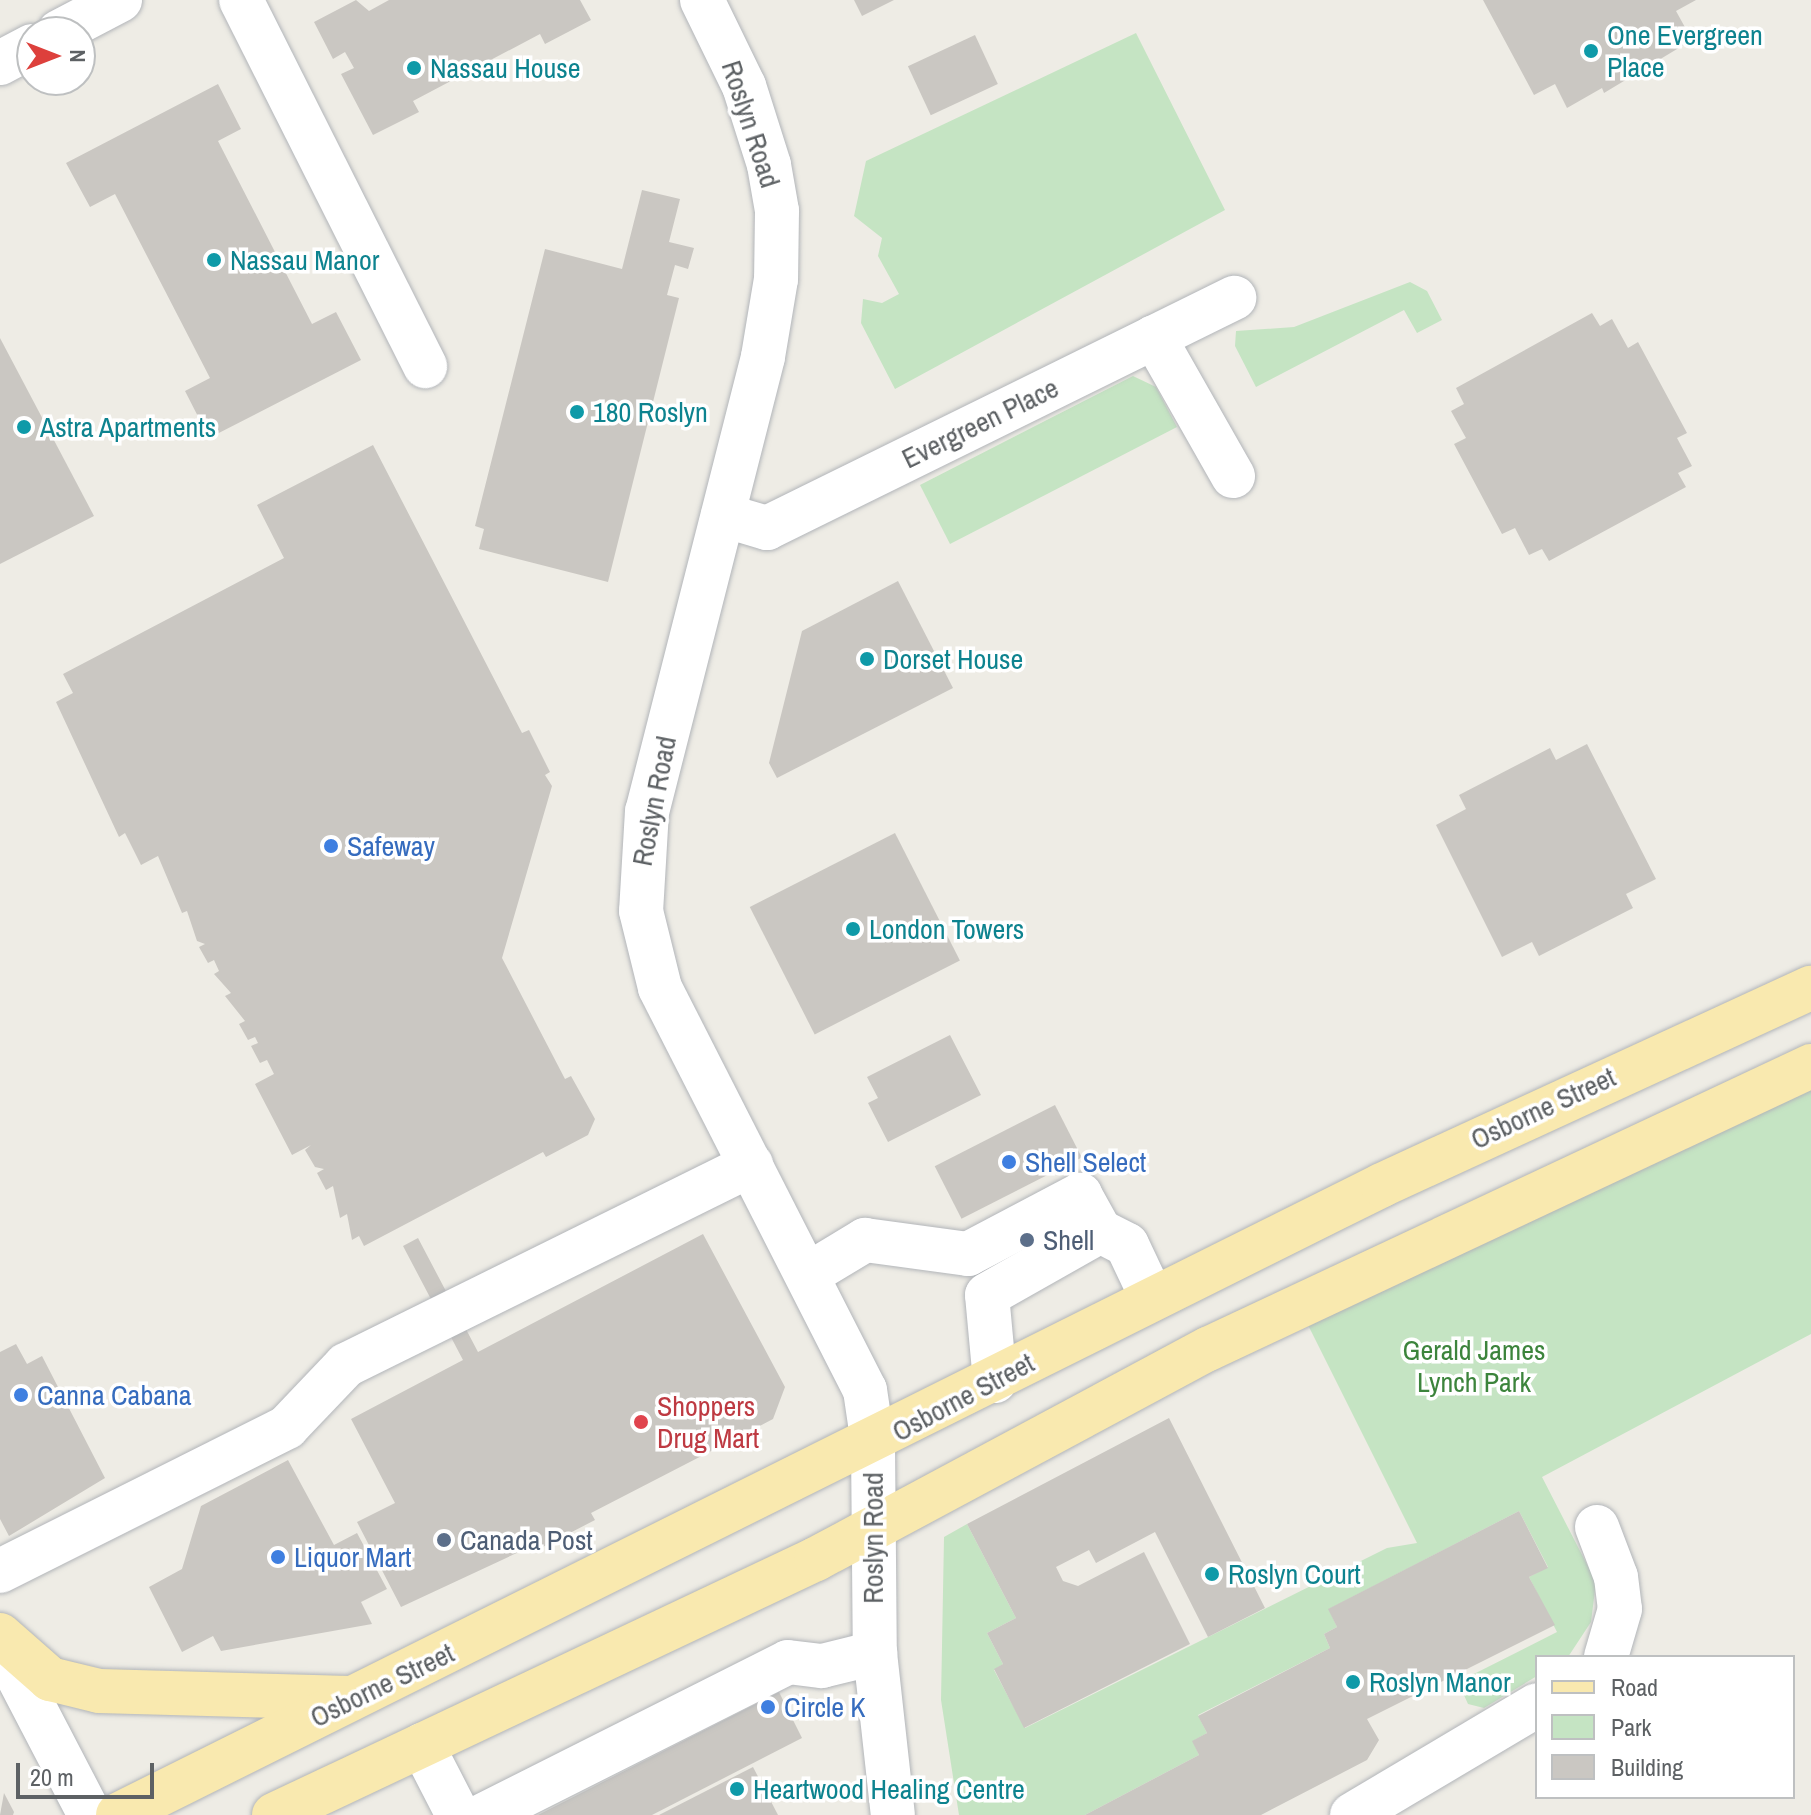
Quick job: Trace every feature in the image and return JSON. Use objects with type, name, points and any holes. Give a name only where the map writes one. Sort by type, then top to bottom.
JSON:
[{"type":"main road","name":"Osborne Street","points":[[118,1815],[873,1444],[1152,1298],[1569,1095],[1811,988]]},
{"type":"main road","points":[[274,1815],[872,1529],[1208,1349],[1600,1161],[1811,1066]]},
{"type":"main road","points":[[0,1635],[50,1679],[99,1691],[357,1698]]},
{"type":"street","points":[[90,16],[120,0]]},
{"type":"street","points":[[241,0],[425,366]]},
{"type":"street","name":"Roslyn Road","points":[[702,0],[744,86],[777,211],[776,279],[763,357],[647,811],[640,899],[644,937],[660,988],[865,1390],[873,1444],[875,1653],[893,1815]]},
{"type":"street","name":"Evergreen Place","points":[[723,515],[767,528],[1234,298]]},
{"type":"street","points":[[1154,337],[1233,476]]},
{"type":"street","points":[[0,1571],[287,1427],[346,1365],[751,1165]]},
{"type":"street","points":[[807,1275],[865,1240],[968,1254],[1080,1195],[1100,1231],[1127,1245],[1152,1298]]},
{"type":"street","points":[[987,1295],[1100,1231]]},
{"type":"street","points":[[968,1254],[987,1295],[995,1381]]},
{"type":"street","points":[[1597,1527],[1616,1577],[1620,1609],[1607,1655]]},
{"type":"street","points":[[0,1642],[90,1815]]},
{"type":"street","points":[[484,1815],[788,1662],[822,1666],[875,1653]]},
{"type":"street","points":[[1352,1815],[1535,1706]]},
{"type":"street","points":[[422,1745],[458,1815]]},
{"type":"green space","points":[[1136,33],[1225,210],[895,389],[861,323],[863,299],[882,303],[899,294],[878,256],[882,238],[854,216],[866,161]]},
{"type":"green space","points":[[1410,282],[1427,291],[1442,320],[1417,333],[1404,310],[1256,387],[1235,346],[1236,331],[1294,327]]},
{"type":"green space","points":[[1133,376],[1156,387],[1177,427],[950,544],[920,485]]},
{"type":"green space","name":"Gerald James Lynch Park","points":[[1811,1066],[1811,1334],[1542,1477],[1596,1582],[1591,1622],[1569,1655],[1535,1655],[1535,1677],[1484,1708],[1468,1704],[1458,1682],[1557,1632],[1529,1577],[1548,1567],[1519,1511],[1329,1609],[1337,1627],[1324,1634],[1330,1648],[1198,1715],[1207,1733],[1193,1741],[1199,1755],[1085,1815],[959,1815],[941,1700],[944,1537],[967,1524],[1016,1618],[987,1633],[1003,1664],[994,1670],[1025,1728],[1387,1548],[1417,1543],[1298,1305]]},
{"type":"building","name":"Nassau House","points":[[356,0],[369,11],[389,0],[580,0],[591,20],[545,44],[540,34],[413,101],[419,112],[373,135],[341,74],[354,68],[345,52],[333,59],[314,22]]},
{"type":"building","points":[[854,0],[894,0],[862,16]]},
{"type":"building","name":"One Evergreen Place","points":[[1483,0],[1696,0],[1676,11],[1692,40],[1604,93],[1602,88],[1567,108],[1555,84],[1534,95]]},
{"type":"building","points":[[975,35],[998,84],[931,115],[908,66]]},
{"type":"building","name":"Nassau Manor","points":[[218,84],[241,129],[218,141],[312,324],[336,312],[361,360],[209,438],[185,391],[210,378],[115,194],[90,207],[66,163]]},
{"type":"building","name":"180 Roslyn","points":[[642,190],[680,199],[669,242],[694,248],[688,269],[675,265],[667,295],[679,298],[608,582],[479,549],[484,529],[475,526],[545,249],[622,269]]},
{"type":"building","points":[[1592,313],[1600,326],[1612,319],[1628,348],[1638,342],[1687,433],[1677,438],[1692,466],[1678,473],[1686,487],[1549,561],[1542,549],[1529,555],[1515,528],[1502,534],[1454,444],[1466,438],[1451,411],[1464,404],[1456,388]]},
{"type":"building","name":"Astra Apartments","points":[[0,338],[94,516],[0,564]]},
{"type":"building","name":"Safeway","points":[[373,445],[522,733],[529,730],[550,772],[545,775],[552,786],[502,958],[565,1079],[571,1076],[595,1119],[588,1135],[546,1157],[543,1152],[364,1246],[359,1236],[352,1240],[347,1214],[340,1218],[333,1186],[326,1190],[317,1173],[324,1169],[315,1167],[305,1150],[311,1145],[292,1155],[255,1084],[274,1074],[267,1060],[260,1063],[251,1046],[258,1043],[255,1037],[248,1040],[239,1024],[245,1021],[225,996],[231,993],[214,974],[219,971],[214,960],[208,963],[199,947],[205,944],[197,941],[187,911],[182,913],[158,856],[141,865],[125,833],[119,837],[56,702],[73,693],[63,674],[284,558],[257,505]]},
{"type":"building","name":"Dorset House","points":[[898,581],[953,688],[777,778],[769,763],[802,631]]},
{"type":"building","points":[[1587,744],[1656,879],[1626,894],[1633,908],[1539,956],[1532,942],[1502,957],[1436,825],[1466,809],[1459,795],[1550,748],[1556,760]]},
{"type":"building","name":"London Towers","points":[[895,833],[960,960],[815,1034],[750,907]]},
{"type":"building","points":[[950,1035],[981,1095],[888,1142],[868,1103],[878,1098],[867,1077]]},
{"type":"building","name":"Shell Select","points":[[1055,1105],[1082,1158],[961,1219],[935,1166]]},
{"type":"building","points":[[703,1234],[785,1387],[773,1419],[591,1513],[595,1520],[537,1550],[534,1545],[401,1607],[357,1522],[395,1503],[351,1419],[463,1360],[403,1246],[418,1238],[478,1352]]},
{"type":"building","points":[[16,1344],[27,1364],[42,1356],[105,1478],[9,1536],[0,1519],[0,1352]]},
{"type":"building","name":"Roslyn Court","points":[[1169,1418],[1265,1608],[1208,1637],[1155,1532],[1096,1563],[1089,1550],[1056,1567],[1063,1581],[1078,1586],[1144,1552],[1190,1644],[1024,1728],[994,1669],[1003,1664],[987,1633],[1016,1618],[967,1524]]},
{"type":"building","name":"Liquor Mart","points":[[288,1460],[334,1545],[357,1533],[387,1589],[361,1602],[372,1624],[221,1651],[213,1636],[182,1652],[149,1587],[182,1569],[201,1506]]},
{"type":"building","name":"Roslyn Manor","points":[[1519,1511],[1548,1568],[1529,1577],[1555,1625],[1367,1719],[1379,1740],[1367,1760],[1261,1815],[1085,1815],[1199,1755],[1192,1741],[1207,1733],[1198,1716],[1330,1648],[1324,1634],[1337,1627],[1328,1609]]},
{"type":"building","points":[[779,1692],[802,1738],[652,1815],[538,1815]]},
{"type":"building","name":"Heartwood Healing Centre","points":[[753,1767],[778,1815],[659,1815]]},
{"type":"building","points":[[4,1793],[14,1812],[13,1815],[0,1815]]},
{"type":"place","name":"One Evergreen Place","points":[[1591,51]]},
{"type":"place","name":"Nassau House","points":[[414,68]]},
{"type":"place","name":"Nassau Manor","points":[[214,260]]},
{"type":"place","name":"180 Roslyn","points":[[577,412]]},
{"type":"place","name":"Astra Apartments","points":[[24,427]]},
{"type":"place","name":"Dorset House","points":[[867,659]]},
{"type":"place","name":"Safeway","points":[[331,846]]},
{"type":"place","name":"London Towers","points":[[853,929]]},
{"type":"place","name":"Shell Select","points":[[1009,1162]]},
{"type":"place","name":"Shell","points":[[1027,1240]]},
{"type":"place","name":"Canna Cabana","points":[[21,1395]]},
{"type":"place","name":"Shoppers Drug Mart","points":[[641,1422]]},
{"type":"place","name":"Canada Post","points":[[444,1540]]},
{"type":"place","name":"Liquor Mart","points":[[278,1557]]},
{"type":"place","name":"Roslyn Court","points":[[1212,1574]]},
{"type":"place","name":"Roslyn Manor","points":[[1353,1682]]},
{"type":"place","name":"Circle K","points":[[768,1707]]},
{"type":"place","name":"Heartwood Healing Centre","points":[[737,1789]]}]
